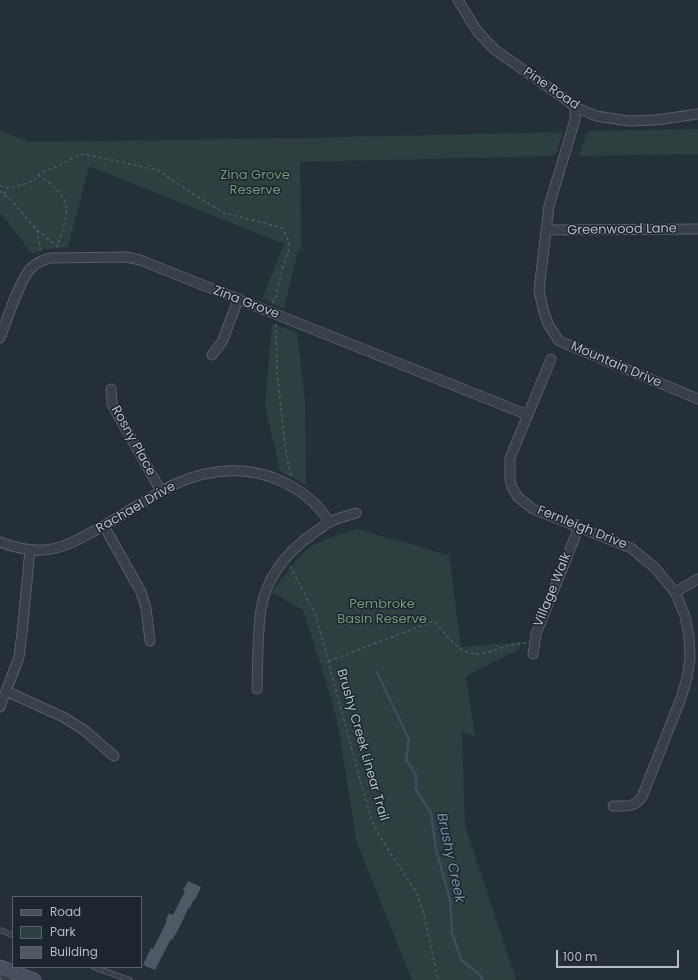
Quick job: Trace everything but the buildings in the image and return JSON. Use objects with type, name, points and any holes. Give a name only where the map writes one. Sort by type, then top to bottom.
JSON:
[{"type":"main road","points":[[4,973],[34,980]]},
{"type":"street","name":"Pine Road","points":[[458,0],[476,31],[495,50],[564,98],[574,107],[596,116],[629,121],[656,120],[698,114]]},
{"type":"street","name":"Mountain Drive","points":[[574,107],[574,120],[549,206],[546,228],[539,290],[548,324],[558,341],[698,400]]},
{"type":"street","name":"Greenwood Lane","points":[[546,228],[554,230],[698,229]]},
{"type":"street","name":"Zina Grove","points":[[42,260],[71,257],[126,257],[140,260],[528,415]]},
{"type":"street","points":[[0,338],[24,278],[31,268],[42,260]]},
{"type":"street","points":[[212,355],[222,342],[238,300]]},
{"type":"street","name":"Fernleigh Drive","points":[[551,359],[510,458],[510,480],[512,487],[524,502],[533,509],[631,548],[655,568],[675,592],[685,616],[689,636],[690,658],[687,678],[681,698],[642,797],[633,806],[613,806]]},
{"type":"street","name":"Rosny Place","points":[[111,389],[112,404],[161,491]]},
{"type":"street","name":"Rachael Drive","points":[[0,542],[14,547],[30,550],[55,548],[68,545],[104,526],[161,491],[186,480],[210,472],[241,470],[269,476],[289,484],[317,506],[329,522]]},
{"type":"street","points":[[257,689],[258,641],[261,609],[267,589],[274,574],[285,557],[301,542],[329,522],[356,513]]},
{"type":"street","points":[[104,526],[141,592],[146,608],[150,641]]},
{"type":"street","name":"Village Walk","points":[[533,654],[536,634],[579,527]]},
{"type":"street","points":[[0,707],[19,657],[30,550]]},
{"type":"street","points":[[675,592],[698,579]]},
{"type":"street","points":[[6,692],[63,717],[84,730],[114,756]]},
{"type":"lane","points":[[0,930],[12,935]]},
{"type":"lane","points":[[96,968],[130,980]]},
{"type":"path","points":[[0,186],[8,188],[22,185],[33,181],[38,175],[79,155],[89,154],[157,170],[224,213],[279,227],[283,230],[289,242],[289,250],[283,266],[275,300],[272,303],[269,312],[276,321],[277,326],[277,372],[286,454],[291,476],[289,484]]},
{"type":"path","points":[[38,175],[57,188],[64,198],[67,208],[64,225],[57,246]]},
{"type":"path","points":[[4,194],[8,188]]},
{"type":"path","points":[[0,191],[13,202],[37,230],[71,257]]},
{"type":"path","points":[[37,230],[42,260]]},
{"type":"path","name":"Brushy Creek Linear Trail","points":[[285,557],[316,616],[372,820],[377,832],[416,892],[423,911],[439,980]]},
{"type":"path","points":[[329,661],[434,621],[460,650],[471,654],[483,655],[518,643]]},
{"type":"green space","points":[[698,129],[698,154],[579,156],[588,131]]},
{"type":"green space","name":"Zina Grove Reserve","points":[[0,130],[29,142],[563,132],[555,156],[300,162],[301,251],[298,250],[284,309],[262,299],[284,244],[89,166],[68,247],[45,249],[32,254],[0,212]]},
{"type":"green space","points":[[272,324],[297,333],[305,402],[306,485],[280,471],[265,405]]},
{"type":"green space","name":"Pembroke Basin Reserve","points":[[357,529],[449,555],[461,647],[521,642],[519,649],[466,676],[475,737],[462,732],[465,825],[516,980],[412,980],[356,840],[340,735],[330,694],[303,610],[272,592],[294,563],[308,549],[338,535]]},
{"type":"waterway","name":"Brushy Creek","points":[[377,672],[409,740],[406,760],[416,775],[416,790],[431,813],[436,849],[450,900],[452,932],[461,960],[480,975],[483,980]]}]
